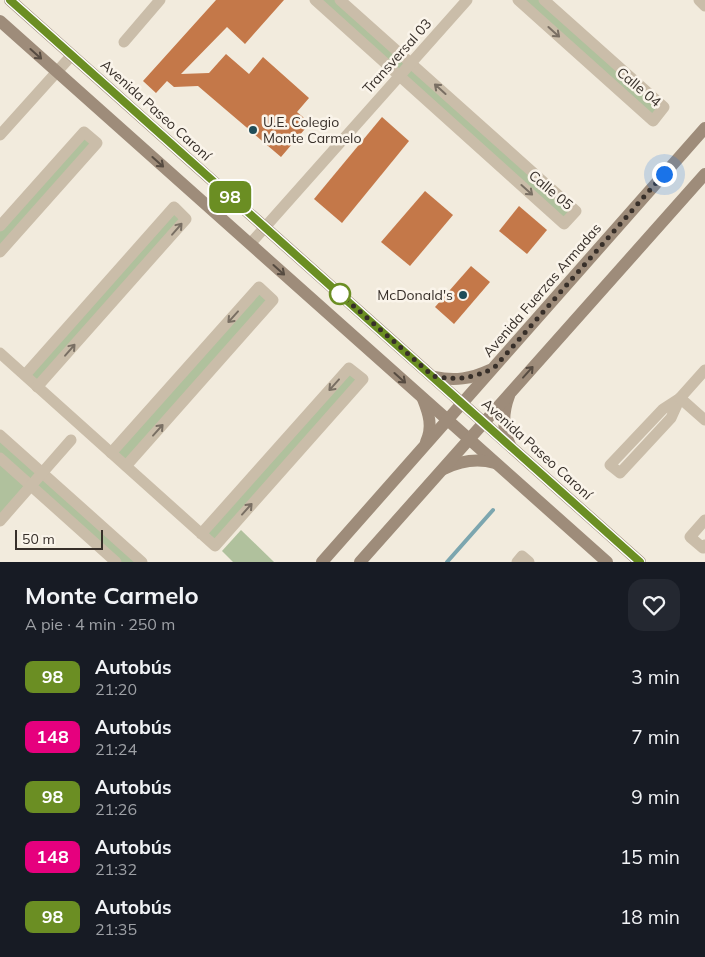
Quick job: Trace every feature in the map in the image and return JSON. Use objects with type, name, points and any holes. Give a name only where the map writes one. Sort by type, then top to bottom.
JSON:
[{"type":"street","name":"Avenida Paseo Caroní","points":[[10,0],[640,562]]},
{"type":"street","points":[[124,42],[160,0]]},
{"type":"street","name":"Calle 05","points":[[315,0],[564,224],[576,210],[340,0]]},
{"type":"street","points":[[329,13],[340,0]]},
{"type":"street","name":"Transversal 03","points":[[250,244],[466,0]]},
{"type":"street","name":"Calle 04","points":[[518,0],[653,121],[664,107],[544,0]]},
{"type":"street","points":[[699,0],[705,6]]},
{"type":"street","points":[[0,21],[607,562]]},
{"type":"street","points":[[572,49],[584,36]]},
{"type":"street","points":[[0,135],[72,55]]},
{"type":"street","points":[[449,120],[460,107]]},
{"type":"street","points":[[469,138],[480,126]]},
{"type":"street","name":"Avenida Fuerzas Armadas","points":[[322,562],[705,128]]},
{"type":"street","points":[[0,226],[84,132],[97,143],[0,252]]},
{"type":"street","points":[[492,159],[503,146]]},
{"type":"street","points":[[508,173],[519,160]]},
{"type":"street","points":[[360,562],[705,174]]},
{"type":"street","points":[[25,375],[174,207],[186,218],[38,387]]},
{"type":"street","points":[[112,453],[259,287],[273,300],[126,466]]},
{"type":"street","points":[[0,353],[201,534],[215,546],[362,379],[349,368],[201,534]]},
{"type":"street","points":[[433,376],[460,380],[476,376],[494,368]]},
{"type":"street","points":[[680,398],[671,418],[620,473],[610,465],[663,409],[680,398],[705,370]]},
{"type":"street","points":[[511,392],[505,406],[504,418],[507,438],[511,447]]},
{"type":"street","points":[[422,397],[430,420],[429,436],[425,446]]},
{"type":"street","points":[[680,398],[705,420]]},
{"type":"street","points":[[0,435],[142,562]]},
{"type":"street","points":[[0,521],[71,440]]},
{"type":"street","points":[[0,458],[116,562]]},
{"type":"street","points":[[440,472],[454,464],[464,462],[485,460],[496,464]]},
{"type":"street","points":[[705,520],[690,537],[703,548],[705,545]]},
{"type":"street","points":[[517,562],[522,556],[528,562]]},
{"type":"green space","points":[[315,0],[340,0],[576,211],[564,224]]},
{"type":"green space","points":[[518,0],[544,0],[664,107],[653,121]]},
{"type":"green space","points":[[84,132],[97,143],[0,252],[0,226]]},
{"type":"green space","points":[[174,207],[186,219],[37,387],[25,375]]},
{"type":"green space","points":[[259,287],[273,300],[126,466],[111,453]]},
{"type":"green space","points":[[349,368],[363,379],[215,546],[201,534]]},
{"type":"green space","points":[[0,436],[142,562],[116,562],[31,486],[0,521]]},
{"type":"green space","points":[[241,530],[274,562],[233,562],[222,551]]},
{"type":"building","points":[[216,0],[284,0],[245,44],[227,27],[181,74],[209,73],[226,54],[249,74],[263,57],[309,98],[297,112],[310,123],[281,157],[198,86],[174,87],[167,81],[156,93],[143,81]]},
{"type":"building","points":[[382,117],[409,141],[342,223],[314,199]]},
{"type":"building","points":[[425,191],[453,215],[410,266],[381,242]]},
{"type":"building","points":[[519,206],[547,230],[527,254],[499,231]]},
{"type":"building","name":"McDonald's","points":[[471,266],[490,282],[454,324],[435,307]]},
{"type":"waterway","points":[[447,562],[493,510]]},
{"type":"bus line","name":"98","points":[[10,0],[640,562]]},
{"type":"place","name":"U.E. Colegio Monte Carmelo","points":[[253,130]]},
{"type":"place","name":"McDonald's","points":[[463,295]]},
{"type":"route","points":[[340,294],[433,376],[460,380],[482,374],[494,368],[664,174]]}]
